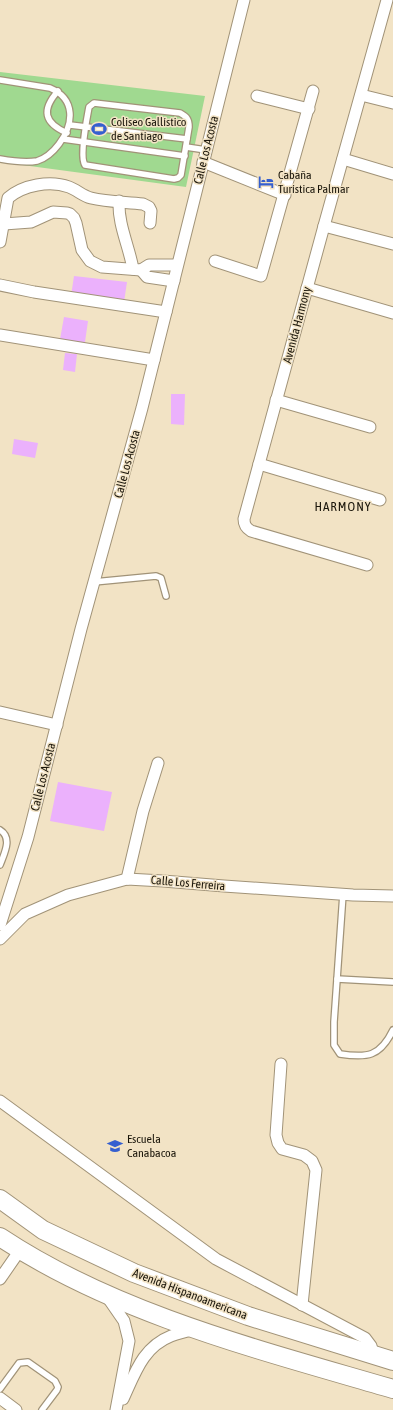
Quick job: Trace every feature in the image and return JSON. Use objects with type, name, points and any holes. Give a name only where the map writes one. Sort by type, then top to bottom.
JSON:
[{"type":"main road","name":"Avenida Hispanoamericana","points":[[0,1199],[43,1230],[134,1273],[248,1316],[393,1361]]},
{"type":"main road","points":[[0,1237],[20,1250],[83,1284],[161,1317],[285,1357],[393,1389]]},
{"type":"street","name":"Calle Los Acosta","points":[[0,925],[28,837],[56,724],[154,360],[244,0]]},
{"type":"street","name":"Avenida Harmony","points":[[367,566],[256,533],[246,528],[244,519],[387,0]]},
{"type":"street","points":[[215,261],[261,276],[313,91]]},
{"type":"street","points":[[361,95],[393,103]]},
{"type":"street","points":[[257,96],[308,109]]},
{"type":"street","points":[[343,159],[393,174]]},
{"type":"street","points":[[203,162],[285,195]]},
{"type":"street","points":[[0,242],[8,198],[16,191],[51,183],[71,188],[92,198],[143,204],[149,207],[151,211],[150,223]]},
{"type":"street","points":[[119,201],[122,229],[137,269],[147,277],[174,281]]},
{"type":"street","points":[[4,224],[31,222],[53,212],[70,214],[76,223],[82,250],[90,261],[102,267],[137,269],[149,265],[178,265]]},
{"type":"street","points":[[324,226],[393,244]]},
{"type":"street","points":[[0,285],[34,292],[166,312]]},
{"type":"street","points":[[307,288],[393,313]]},
{"type":"street","points":[[0,335],[154,360]]},
{"type":"street","points":[[276,400],[370,427]]},
{"type":"street","points":[[259,464],[380,500]]},
{"type":"street","points":[[0,712],[56,724]]},
{"type":"street","points":[[127,879],[143,810],[158,763]]},
{"type":"street","name":"Calle Los Ferreira","points":[[0,940],[25,914],[68,895],[127,879],[393,896]]},
{"type":"street","points":[[281,1064],[276,1135],[278,1143],[282,1149],[304,1155],[312,1161],[316,1170],[302,1305]]},
{"type":"street","points":[[0,1101],[216,1259],[365,1338],[371,1346],[374,1356]]},
{"type":"street","points":[[0,1279],[20,1250]]},
{"type":"street","points":[[104,1293],[124,1321],[129,1341],[117,1410]]},
{"type":"street","points":[[117,1410],[135,1371],[149,1350],[170,1336],[197,1329]]},
{"type":"street","points":[[0,1398],[16,1410]]},
{"type":"lane","points":[[0,80],[50,88],[58,91],[67,103],[71,118],[67,133],[48,156],[37,161],[23,162],[0,159]]},
{"type":"lane","points":[[58,91],[49,104],[49,121],[58,129],[67,133]]},
{"type":"lane","points":[[94,103],[180,113],[186,116],[189,121],[187,139],[182,175],[174,179],[85,166],[82,158],[89,107],[94,103]]},
{"type":"lane","points":[[70,125],[187,139]]},
{"type":"lane","points":[[63,139],[185,156]]},
{"type":"lane","points":[[186,147],[206,150]]},
{"type":"lane","points":[[94,582],[156,576],[161,578],[166,596]]},
{"type":"lane","points":[[0,830],[7,838],[0,864]]},
{"type":"lane","points":[[343,894],[334,1022],[334,1045],[340,1054],[355,1056],[373,1054],[387,1043],[393,1030]]},
{"type":"lane","points":[[337,980],[393,982]]},
{"type":"lane","points":[[0,1389],[19,1363],[28,1362],[56,1381],[58,1387],[42,1410]]},
{"type":"green space","name":"Coliseo Gallístico de Santiago","points":[[0,72],[205,96],[186,187],[0,162]]},
{"type":"building","points":[[74,276],[127,282],[124,302],[71,296]]},
{"type":"building","points":[[64,317],[88,321],[84,349],[59,345]]},
{"type":"building","points":[[65,353],[77,354],[75,372],[63,370]]},
{"type":"building","points":[[171,394],[185,394],[184,425],[171,424]]},
{"type":"building","points":[[14,439],[38,443],[35,458],[12,454]]},
{"type":"building","points":[[58,782],[112,792],[104,831],[50,821]]},
{"type":"place","name":"Coliseo Gallístico de Santiago","points":[[99,129]]},
{"type":"place","name":"Cabaña Turística Palmar","points":[[266,182]]},
{"type":"place","name":"Escuela Canabacoa","points":[[115,1146]]},
{"type":"district","name":"HARMONY","points":[[343,506]]}]
